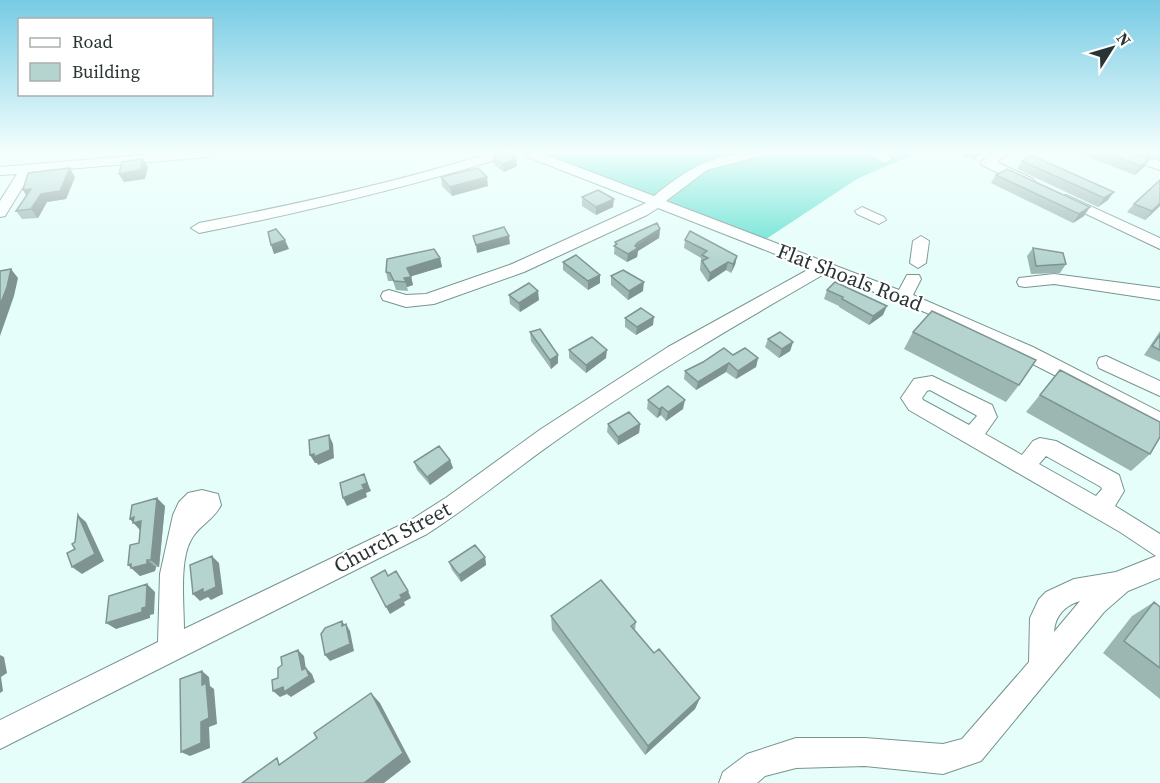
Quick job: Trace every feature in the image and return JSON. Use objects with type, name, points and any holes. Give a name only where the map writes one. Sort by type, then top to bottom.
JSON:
[{"type":"street","points":[[0,213],[14,190]]},
{"type":"street","points":[[199,228],[378,190]]},
{"type":"street","name":"Flat Shoals Road","points":[[626,190],[985,332],[1160,421]]},
{"type":"street","points":[[389,296],[405,301],[428,300],[518,268],[642,212],[674,190]]},
{"type":"street","points":[[1044,190],[1157,238]]},
{"type":"street","points":[[862,211],[879,220]]},
{"type":"street","points":[[903,298],[916,271],[921,241]]},
{"type":"street","name":"Church Street","points":[[0,735],[171,648],[419,527],[615,390],[675,352],[825,267]]},
{"type":"street","points":[[1025,282],[1054,279],[1160,294]]},
{"type":"street","points":[[1106,363],[1160,389]]},
{"type":"street","points":[[972,436],[1160,547]]},
{"type":"street","points":[[171,648],[173,567],[180,535]]},
{"type":"street","points":[[734,783],[757,764],[796,753],[865,752],[943,759],[970,751],[1095,603],[1119,583],[1160,566]]},
{"type":"green space","points":[[626,190],[841,190],[763,241]]},
{"type":"building","points":[[31,190],[61,190],[41,194],[31,209],[16,211]]},
{"type":"building","points":[[598,190],[614,199],[596,207],[582,197]]},
{"type":"building","points":[[1027,190],[1052,190],[1090,207],[1079,214]]},
{"type":"building","points":[[1085,190],[1108,190],[1114,192],[1104,198]]},
{"type":"building","points":[[1150,190],[1160,190],[1160,203],[1152,211],[1134,204]]},
{"type":"building","points":[[657,223],[660,229],[637,243],[635,246],[638,248],[628,254],[614,246],[617,244],[615,242]]},
{"type":"building","points":[[504,227],[509,236],[476,245],[473,236]]},
{"type":"building","points":[[276,229],[285,240],[271,245],[268,232]]},
{"type":"building","points":[[690,231],[737,256],[733,264],[728,262],[710,273],[702,261],[708,258],[702,255],[707,251],[685,240]]},
{"type":"building","points":[[1033,248],[1063,253],[1066,264],[1036,266]]},
{"type":"building","points":[[434,249],[440,258],[407,268],[411,277],[404,278],[406,282],[394,281],[390,273],[386,272],[387,259]]},
{"type":"building","points":[[576,255],[600,275],[588,281],[563,262]]},
{"type":"building","points":[[11,269],[7,287],[0,305],[0,271]]},
{"type":"building","points":[[623,270],[644,282],[629,291],[611,276]]},
{"type":"building","points":[[835,282],[887,306],[873,316],[827,290]]},
{"type":"building","points":[[529,283],[538,291],[519,303],[509,295]]},
{"type":"building","points":[[641,308],[654,317],[637,327],[625,318]]},
{"type":"building","points":[[932,311],[1036,360],[1019,385],[913,332]]},
{"type":"building","points":[[540,329],[558,355],[550,360],[530,332]]},
{"type":"building","points":[[780,332],[793,342],[782,349],[768,339]]},
{"type":"building","points":[[1160,335],[1160,350],[1152,346]]},
{"type":"building","points":[[592,337],[607,350],[586,365],[569,350]]},
{"type":"building","points":[[724,348],[733,355],[745,348],[758,358],[738,371],[729,363],[698,382],[685,371],[703,362]]},
{"type":"building","points":[[1060,370],[1160,422],[1160,437],[1150,454],[1040,395]]},
{"type":"building","points":[[668,386],[685,400],[668,412],[662,407],[659,409],[648,400]]},
{"type":"building","points":[[629,412],[640,424],[618,437],[608,424]]},
{"type":"building","points":[[329,435],[330,450],[314,457],[314,454],[310,455],[309,440]]},
{"type":"building","points":[[439,446],[450,460],[427,477],[414,462]]},
{"type":"building","points":[[364,474],[367,483],[362,485],[364,489],[343,498],[340,483]]},
{"type":"building","points":[[157,498],[151,560],[147,560],[147,564],[131,568],[131,564],[128,565],[130,545],[139,543],[141,521],[133,523],[134,517],[130,519],[132,505]]},
{"type":"building","points":[[78,515],[95,554],[72,567],[67,553],[75,549],[72,544],[75,542]]},
{"type":"building","points":[[475,545],[485,557],[459,575],[449,562]]},
{"type":"building","points":[[212,556],[216,587],[203,593],[203,589],[193,594],[190,565]]},
{"type":"building","points":[[385,570],[388,576],[396,571],[408,591],[400,595],[402,598],[386,607],[371,578]]},
{"type":"building","points":[[601,580],[636,622],[631,626],[654,653],[659,649],[700,698],[648,746],[551,616]]},
{"type":"building","points":[[147,584],[146,607],[142,608],[142,612],[106,623],[109,596]]},
{"type":"building","points":[[1154,602],[1160,607],[1160,668],[1124,641]]},
{"type":"building","points":[[342,621],[342,626],[346,624],[350,644],[325,655],[321,634],[325,628]]},
{"type":"building","points":[[298,650],[302,670],[306,668],[309,676],[284,692],[283,687],[273,691],[272,680],[278,678],[278,668],[282,665],[281,657]]},
{"type":"building","points":[[202,671],[202,685],[206,683],[209,718],[201,722],[201,743],[181,752],[180,679]]},
{"type":"building","points":[[371,693],[403,753],[364,783],[242,783],[277,758],[279,765],[317,738],[314,733]]}]
